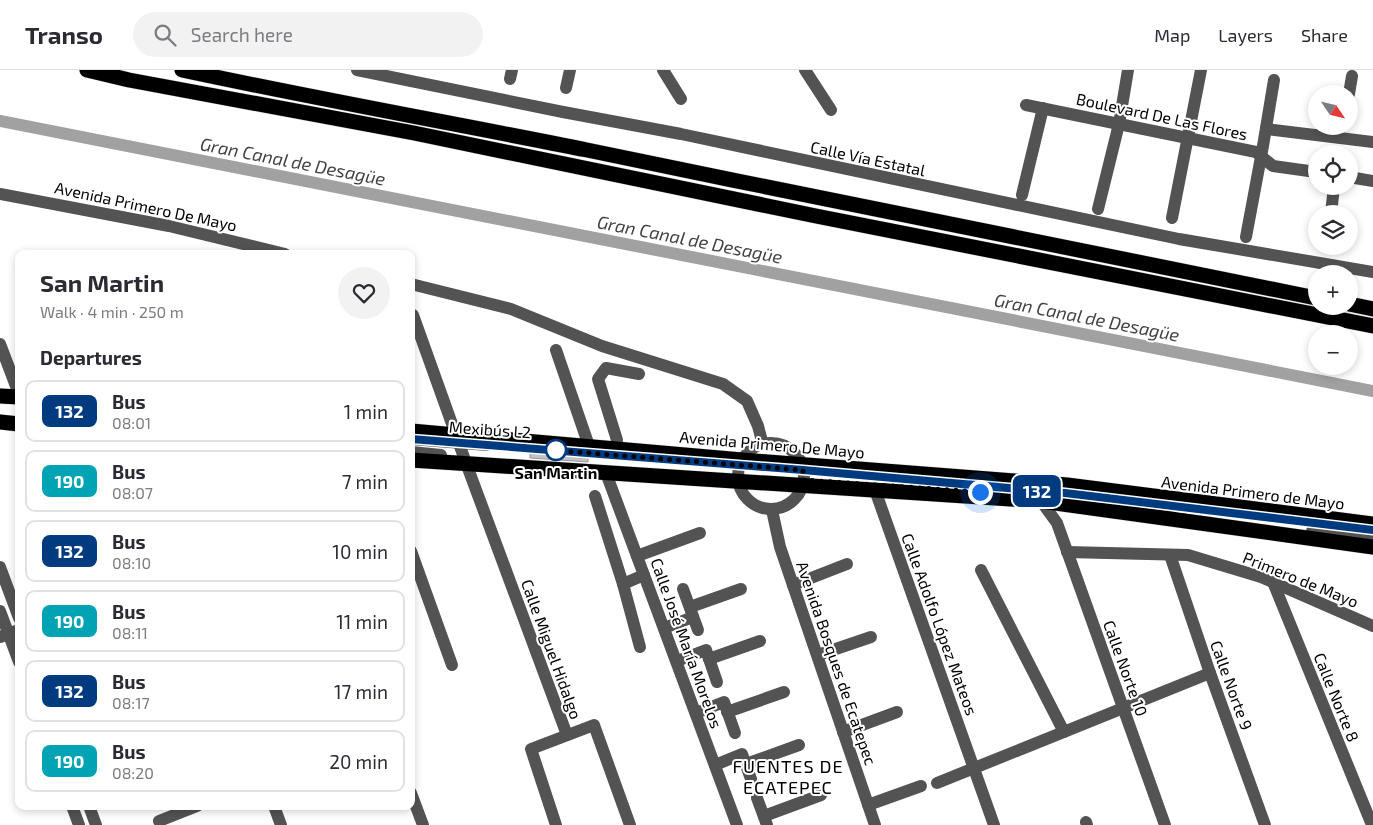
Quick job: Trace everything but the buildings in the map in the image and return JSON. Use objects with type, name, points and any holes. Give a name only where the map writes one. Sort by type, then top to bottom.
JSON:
[{"type":"highway","points":[[87,70],[414,133],[816,216],[1373,326]]},
{"type":"highway","points":[[182,70],[1308,296]]},
{"type":"highway","points":[[1358,306],[1373,309]]},
{"type":"highway","points":[[0,396],[15,396]]},
{"type":"highway","points":[[0,422],[15,424]]},
{"type":"highway","name":"Avenida Primero De Mayo","points":[[415,432],[457,439],[616,448],[739,471],[1065,495],[1130,494]]},
{"type":"highway","points":[[415,460],[465,460],[606,473],[739,471],[802,475],[875,490],[1039,493]]},
{"type":"highway","name":"Avenida Primero de Mayo","points":[[1130,494],[1373,524]]},
{"type":"highway","name":"Avenida Primero De Mayo","points":[[1065,495],[1129,513],[1373,547]]},
{"type":"street","name":"Calle Vía Estatal","points":[[357,70],[681,134],[1179,240],[1373,272]]},
{"type":"street","points":[[566,88],[570,70]]},
{"type":"street","points":[[663,70],[681,99]]},
{"type":"street","points":[[1098,209],[1119,124],[1128,70]]},
{"type":"street","points":[[1172,218],[1201,70]]},
{"type":"street","points":[[811,72],[831,110]]},
{"type":"street","points":[[1350,85],[1352,76]]},
{"type":"street","points":[[1246,237],[1274,80]]},
{"type":"street","name":"Boulevard De Las Flores","points":[[1026,105],[1256,152],[1273,166],[1308,171]]},
{"type":"street","points":[[1022,196],[1043,108]]},
{"type":"street","points":[[1266,129],[1308,131]]},
{"type":"street","points":[[1351,135],[1373,142]]},
{"type":"street","points":[[1358,178],[1373,180]]},
{"type":"street","name":"Avenida Primero De Mayo","points":[[0,194],[170,226],[269,250]]},
{"type":"street","name":"Avenida Primero De Mayo","points":[[415,285],[511,308],[602,346],[722,384],[747,401],[758,426],[763,444]]},
{"type":"street","name":"Calle Miguel Hidalgo","points":[[415,321],[567,735],[531,749],[556,825]]},
{"type":"street","points":[[0,344],[15,385]]},
{"type":"street","points":[[556,350],[590,446]]},
{"type":"street","points":[[616,448],[617,440],[598,379],[606,368],[639,374]]},
{"type":"street","points":[[0,402],[15,404]]},
{"type":"street","points":[[0,415],[15,417]]},
{"type":"street","name":"Mexibús L2","points":[[415,439],[457,439],[739,471]]},
{"type":"street","points":[[763,444],[781,445],[789,449],[796,456],[802,475],[795,498],[785,506],[772,510],[756,507],[744,496],[739,471],[755,448],[763,444]]},
{"type":"street","name":"Mexibús L2","points":[[415,453],[465,460],[739,471]]},
{"type":"street","name":"Calle José María Morelos","points":[[606,473],[737,825]]},
{"type":"street","name":"Calle Adolfo López Mateos","points":[[875,490],[994,825]]},
{"type":"street","name":"Calle Norte 10","points":[[1039,493],[1057,523],[1165,825]]},
{"type":"street","points":[[1057,523],[1065,495]]},
{"type":"street","points":[[1065,495],[1373,530]]},
{"type":"street","points":[[1065,495],[1373,539]]},
{"type":"street","points":[[595,496],[623,584],[640,647]]},
{"type":"street","name":"Avenida Bosques de Ecatepec","points":[[772,510],[780,548],[875,825]]},
{"type":"street","points":[[637,556],[700,533]]},
{"type":"street","name":"Primero de Mayo","points":[[1067,552],[1188,555],[1262,577],[1373,626]]},
{"type":"street","name":"Calle Norte 9","points":[[1170,555],[1265,825]]},
{"type":"street","points":[[415,562],[452,665]]},
{"type":"street","points":[[793,585],[847,564]]},
{"type":"street","points":[[0,568],[15,607]]},
{"type":"street","points":[[981,570],[1064,732]]},
{"type":"street","points":[[623,584],[644,575]]},
{"type":"street","name":"Calle Norte 8","points":[[1273,582],[1372,825]]},
{"type":"street","points":[[683,589],[698,630]]},
{"type":"street","points":[[664,628],[692,612],[741,589]]},
{"type":"street","points":[[0,611],[15,651]]},
{"type":"street","points":[[818,655],[871,637]]},
{"type":"street","points":[[709,659],[760,641]]},
{"type":"street","points":[[677,661],[706,650],[717,682]]},
{"type":"street","points":[[937,783],[1210,673]]},
{"type":"street","points":[[727,712],[784,692]]},
{"type":"street","points":[[696,713],[724,702],[735,732]]},
{"type":"street","points":[[843,732],[897,712]]},
{"type":"street","points":[[567,735],[594,724],[630,825]]},
{"type":"street","points":[[746,764],[799,745]]},
{"type":"street","points":[[715,765],[742,754],[751,779]]},
{"type":"street","points":[[868,805],[921,786]]},
{"type":"street","points":[[757,798],[765,820],[821,795]]},
{"type":"street","points":[[415,804],[423,825]]},
{"type":"street","points":[[73,810],[79,825]]},
{"type":"street","points":[[90,810],[96,825]]},
{"type":"street","points":[[159,821],[187,810]]},
{"type":"street","points":[[275,810],[281,825]]},
{"type":"waterway","name":"Gran Canal de Desagüe","points":[[0,121],[1373,391]]},
{"type":"bus line","name":"132","points":[[415,439],[1065,493],[1373,530]]},
{"type":"place","name":"San Martin","points":[[556,450]]},
{"type":"district","name":"FUENTES DE ECATEPEC","points":[[788,776]]},
{"type":"route","points":[[556,450],[550,450],[803,470],[803,480],[980,492]]}]
